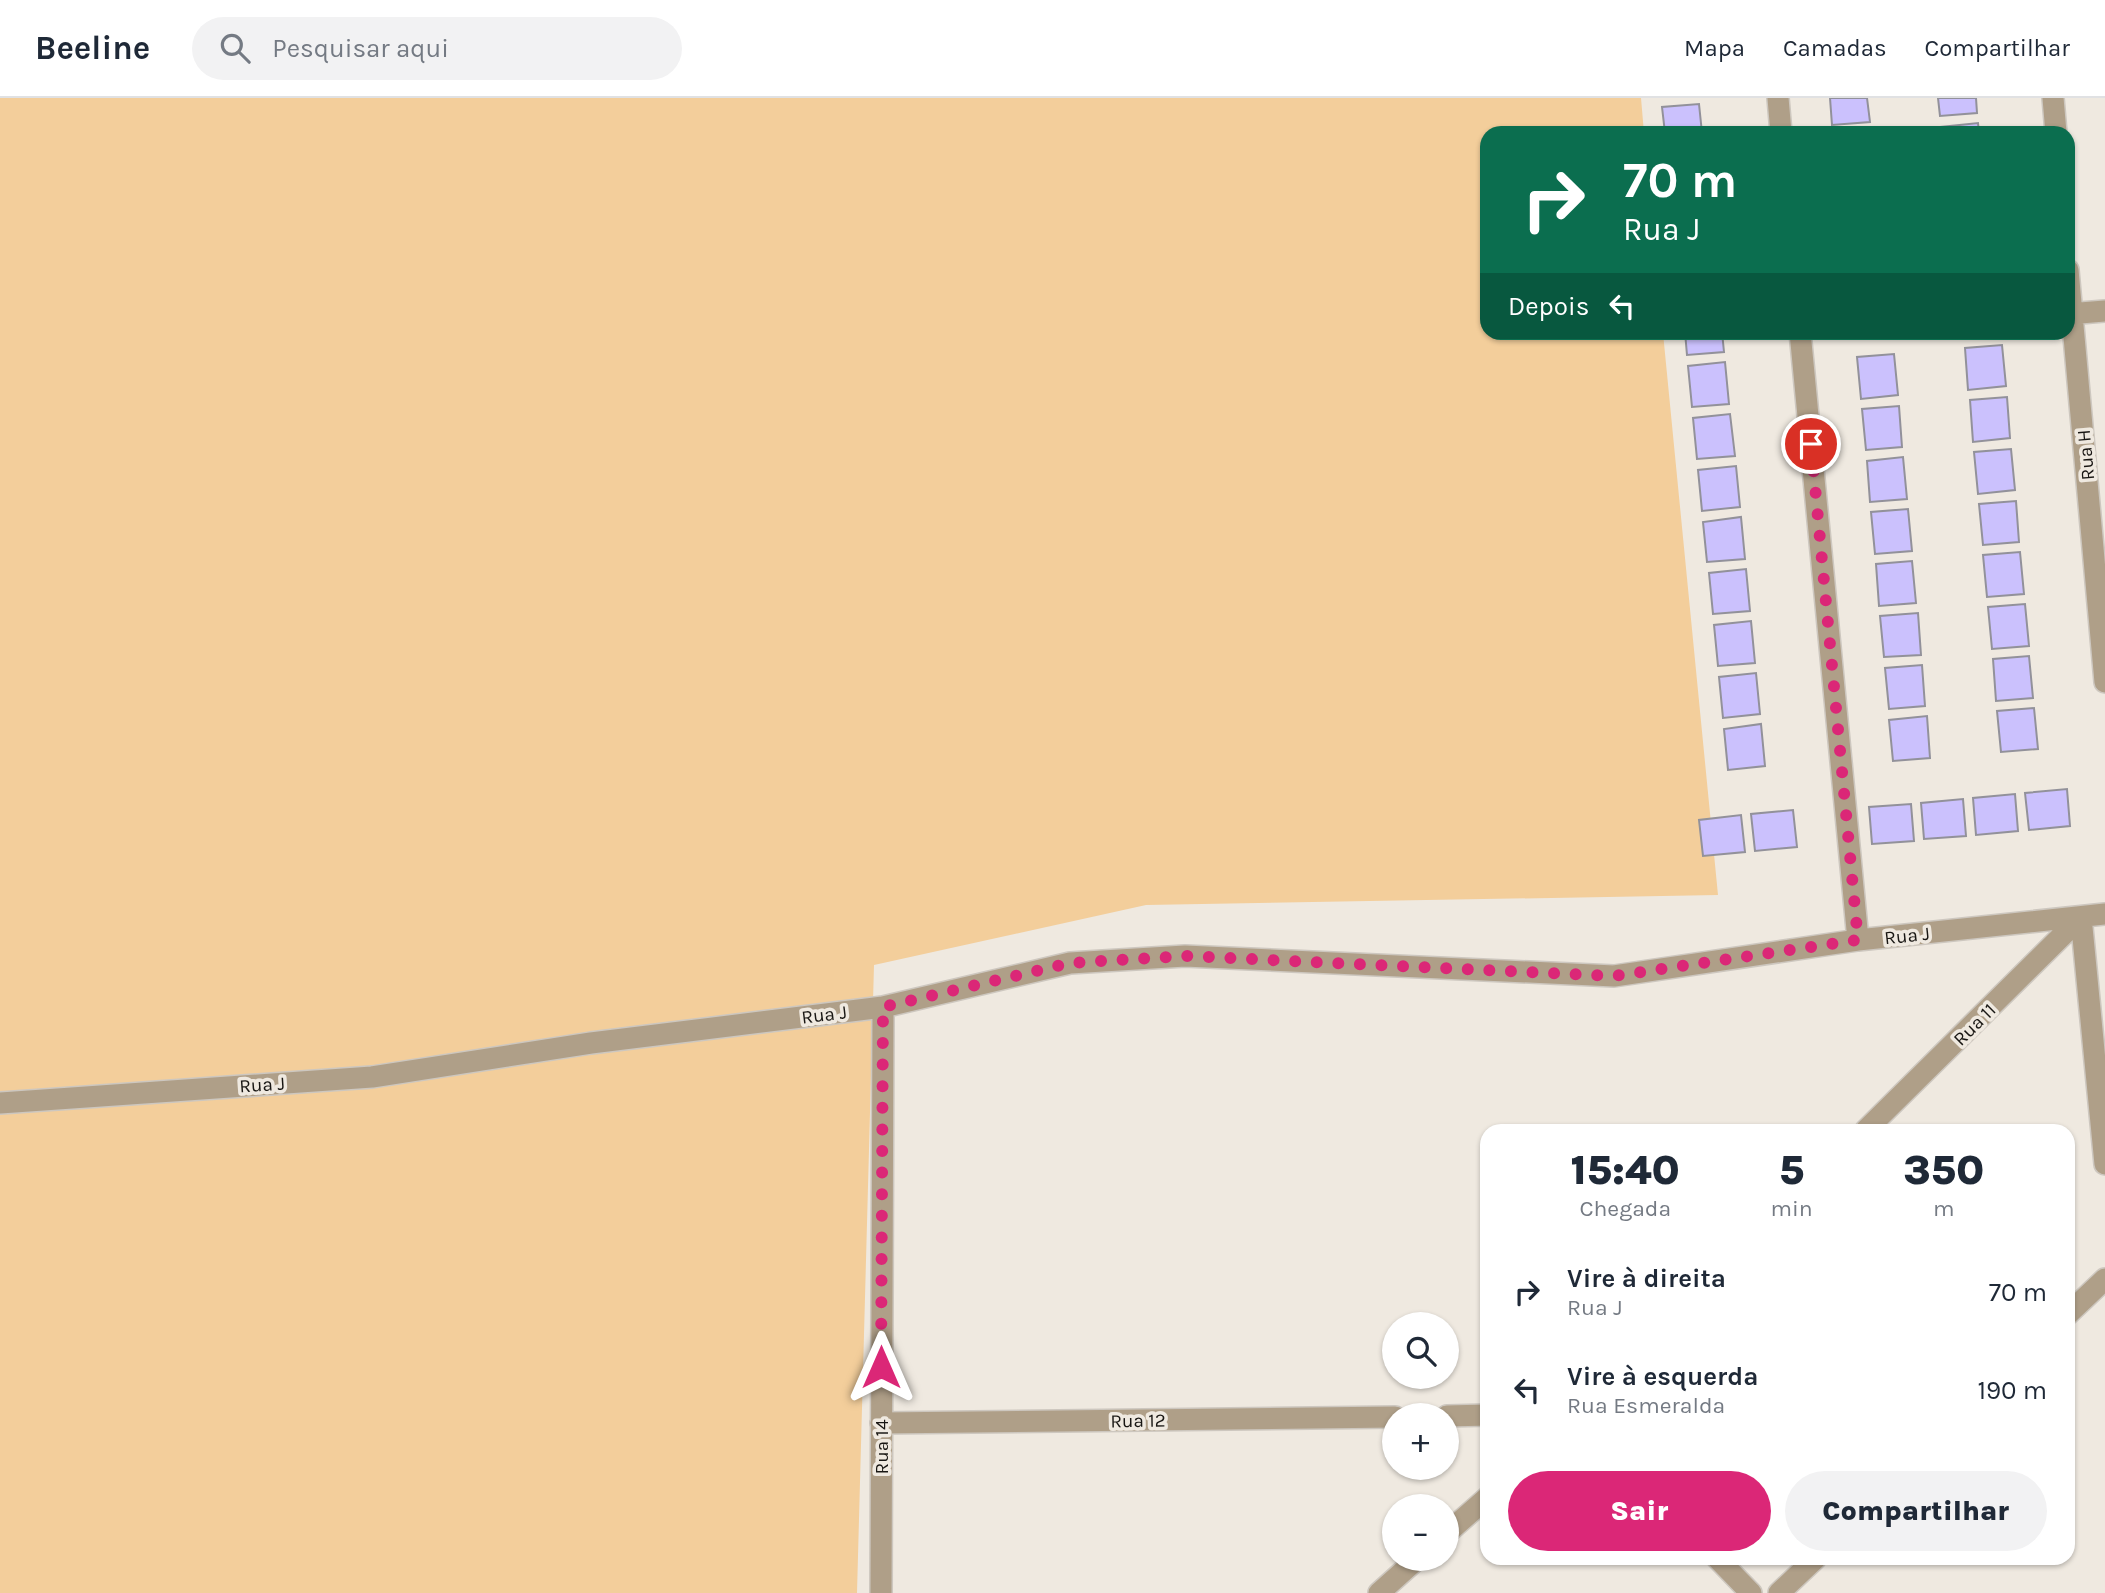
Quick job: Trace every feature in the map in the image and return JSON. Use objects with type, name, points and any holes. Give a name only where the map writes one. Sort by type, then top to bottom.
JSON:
[{"type":"street","points":[[1778,98],[1780,126]]},
{"type":"street","points":[[2053,98],[2055,126]]},
{"type":"street","points":[[2075,314],[2105,312]]},
{"type":"street","points":[[1807,340],[1858,940]]},
{"type":"street","name":"Rua H","points":[[2072,340],[2105,682]]},
{"type":"street","name":"Rua J","points":[[0,1103],[372,1077],[591,1043],[883,1007],[1070,963],[1185,956],[1614,976],[1858,940],[2105,914]]},
{"type":"street","points":[[2081,917],[2105,1164]]},
{"type":"street","name":"Rua 11","points":[[1872,1124],[2081,917]]},
{"type":"street","name":"Rua 14","points":[[881,1593],[883,1007]]},
{"type":"street","points":[[2075,1307],[2105,1279]]},
{"type":"street","points":[[1459,1416],[1480,1415]]},
{"type":"street","name":"Rua 12","points":[[881,1423],[1382,1417]]},
{"type":"street","points":[[1459,1522],[1480,1504]]},
{"type":"street","points":[[1724,1565],[1751,1593]]},
{"type":"street","points":[[1779,1593],[1809,1565]]},
{"type":"street","points":[[1379,1593],[1404,1571]]},
{"type":"shaded area","points":[[0,98],[1641,98],[1643,126],[1480,126],[1480,340],[1664,340],[1718,895],[1146,905],[874,965],[857,1593],[0,1593]]},
{"type":"building","points":[[1830,98],[1867,98],[1870,122],[1832,125]]},
{"type":"building","points":[[1938,98],[1976,98],[1977,113],[1940,116]]},
{"type":"building","points":[[1699,104],[1701,126],[1664,126],[1662,107]]},
{"type":"building","points":[[1978,123],[1978,126],[1950,126]]},
{"type":"building","points":[[1686,340],[1723,340],[1724,352],[1687,355]]},
{"type":"building","points":[[2002,345],[2006,386],[1968,390],[1965,348]]},
{"type":"building","points":[[1894,354],[1898,395],[1861,399],[1857,357]]},
{"type":"building","points":[[1725,362],[1729,404],[1692,407],[1688,366]]},
{"type":"building","points":[[2007,397],[2010,438],[1973,442],[1970,400]]},
{"type":"building","points":[[1899,406],[1902,447],[1866,450],[1862,409]]},
{"type":"building","points":[[1730,414],[1735,456],[1697,459],[1693,418]]},
{"type":"building","points":[[2011,449],[2015,490],[1978,494],[1974,452]]},
{"type":"building","points":[[1903,457],[1907,499],[1870,502],[1867,461]]},
{"type":"building","points":[[1736,466],[1740,507],[1702,511],[1698,470]]},
{"type":"building","points":[[2016,501],[2019,542],[1983,545],[1979,504]]},
{"type":"building","points":[[1908,509],[1912,551],[1875,554],[1871,512]]},
{"type":"building","points":[[1741,517],[1745,559],[1707,562],[1703,522]]},
{"type":"building","points":[[2020,552],[2024,594],[1987,597],[1983,555]]},
{"type":"building","points":[[1912,561],[1916,603],[1879,606],[1876,564]]},
{"type":"building","points":[[1746,569],[1750,611],[1713,614],[1709,573]]},
{"type":"building","points":[[2025,604],[2029,646],[1992,649],[1988,607]]},
{"type":"building","points":[[1918,613],[1921,655],[1884,657],[1880,616]]},
{"type":"building","points":[[1751,621],[1755,663],[1718,666],[1714,625]]},
{"type":"building","points":[[2029,656],[2033,698],[1996,701],[1993,659]]},
{"type":"building","points":[[1922,665],[1925,706],[1889,709],[1885,668]]},
{"type":"building","points":[[1756,673],[1760,714],[1723,718],[1719,677]]},
{"type":"building","points":[[2034,708],[2038,749],[2001,752],[1997,711]]},
{"type":"building","points":[[1927,716],[1930,758],[1893,761],[1889,720]]},
{"type":"building","points":[[1761,724],[1765,766],[1728,770],[1724,729]]},
{"type":"building","points":[[2067,789],[2070,826],[2029,830],[2025,793]]},
{"type":"building","points":[[2015,794],[2018,831],[1976,835],[1973,798]]},
{"type":"building","points":[[1963,799],[1966,836],[1924,839],[1921,803]]},
{"type":"building","points":[[1911,804],[1914,841],[1872,844],[1869,807]]},
{"type":"building","points":[[1793,810],[1797,847],[1755,851],[1751,814]]},
{"type":"building","points":[[1741,815],[1745,852],[1703,856],[1699,820]]},
{"type":"route","points":[[881,1367],[883,1007],[1070,963],[1185,956],[1614,976],[1858,940],[1811,444]]}]
